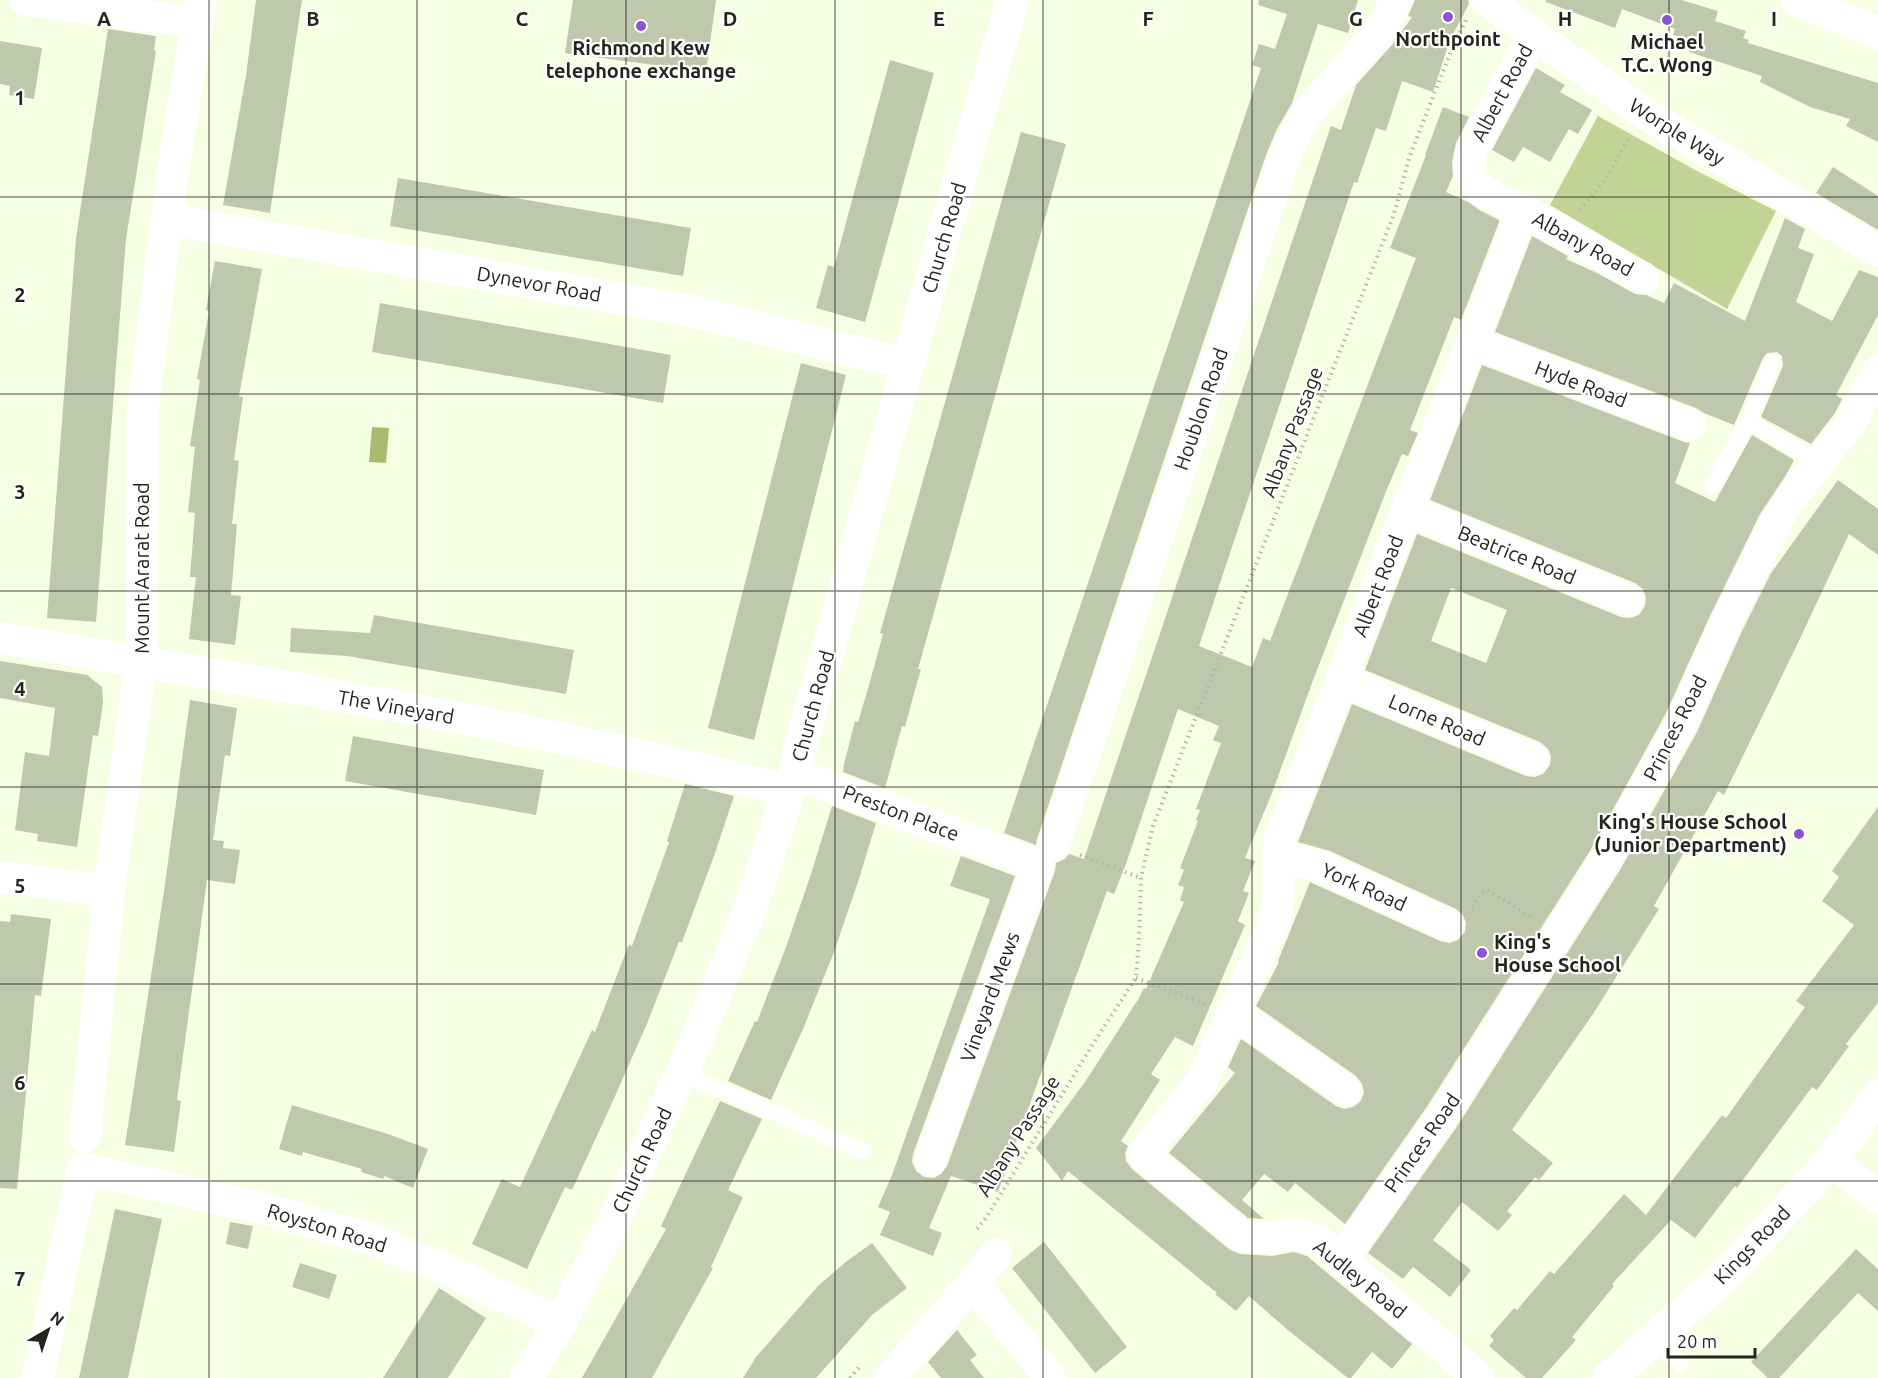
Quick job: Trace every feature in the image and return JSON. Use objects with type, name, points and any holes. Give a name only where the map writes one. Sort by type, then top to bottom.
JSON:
[{"type":"main road","name":"Church Road","points":[[526,1378],[560,1323],[613,1223],[682,1073],[750,909],[792,782],[800,747],[1013,0]]},
{"type":"main road","points":[[1797,0],[1878,33]]},
{"type":"main road","name":"Kings Road","points":[[1609,1378],[1724,1277],[1831,1161],[1878,1096]]},
{"type":"street","points":[[26,0],[200,11]]},
{"type":"street","name":"Houblon Road","points":[[1054,845],[1294,136],[1307,113],[1378,33],[1396,0]]},
{"type":"street","name":"Worple Way","points":[[1476,9],[1534,35],[1645,114],[1878,251]]},
{"type":"street","name":"Mount Ararat Road","points":[[85,1137],[109,891],[141,662],[143,408],[166,219],[200,11]]},
{"type":"street","name":"Albert Road","points":[[1143,1155],[1203,1079],[1275,920],[1280,892],[1278,859],[1280,838],[1523,210],[1484,194],[1472,179],[1468,167],[1473,147],[1534,35]]},
{"type":"street","name":"Albany Road","points":[[1523,210],[1643,278]]},
{"type":"street","name":"Dynevor Road","points":[[166,219],[691,311],[909,363]]},
{"type":"street","name":"Hyde Road","points":[[1472,342],[1690,425]]},
{"type":"street","name":"Princes Road","points":[[1341,1260],[1443,1115],[1605,860],[1681,723],[1726,623],[1776,522],[1791,498],[1850,423],[1878,371]]},
{"type":"street","name":"Beatrice Road","points":[[1407,510],[1628,600]]},
{"type":"street","name":"The Vineyard","points":[[0,638],[516,729],[744,780],[792,782]]},
{"type":"street","name":"Lorne Road","points":[[1341,680],[1533,759]]},
{"type":"street","name":"Preston Place","points":[[792,782],[1007,854]]},
{"type":"street","name":"Vineyard Mews","points":[[930,1160],[1038,865],[1007,854]]},
{"type":"street","name":"York Road","points":[[1278,859],[1296,860],[1322,867],[1448,925]]},
{"type":"street","points":[[0,877],[109,891]]},
{"type":"street","points":[[1233,1013],[1346,1091]]},
{"type":"street","name":"Audley Road","points":[[1143,1155],[1241,1236],[1273,1238],[1295,1233],[1319,1241],[1479,1378]]},
{"type":"street","points":[[1831,1161],[1878,1197]]},
{"type":"street","name":"Royston Road","points":[[38,1378],[83,1169],[258,1207],[370,1239],[438,1266],[560,1323]]},
{"type":"street","points":[[890,1378],[996,1254]]},
{"type":"street","points":[[973,1283],[1050,1378]]},
{"type":"lane","points":[[1712,486],[1748,421],[1773,362]]},
{"type":"lane","points":[[1748,421],[1820,463]]},
{"type":"lane","points":[[682,1073],[862,1151]]},
{"type":"lane","points":[[1655,1338],[1681,1364]]},
{"type":"path","name":"Albany Passage","points":[[970,1236],[986,1218],[1136,978],[1141,878],[1153,826],[1394,214],[1409,158],[1453,46],[1476,9]]},
{"type":"path","points":[[1566,235],[1573,219],[1606,179],[1630,134],[1645,114]]},
{"type":"path","points":[[1054,845],[1141,878]]},
{"type":"path","points":[[1448,925],[1458,902],[1473,908],[1486,890],[1559,933]]},
{"type":"path","points":[[1136,978],[1233,1013]]},
{"type":"path","points":[[850,1378],[865,1360]]},
{"type":"shaded area","points":[[1598,116],[1697,171],[1776,211],[1727,309],[1550,205]]},
{"type":"shaded area","points":[[372,427],[389,428],[386,463],[369,462]]},
{"type":"building","points":[[256,0],[302,0],[270,213],[223,205],[246,75]]},
{"type":"building","name":"Richmond Kew telephone exchange","points":[[573,0],[716,0],[706,72],[565,53]]},
{"type":"building","points":[[1259,0],[1358,0],[1348,33],[1318,24],[1292,103],[1266,155],[1036,845],[1004,833],[1261,68],[1252,65],[1259,44],[1275,49],[1287,14],[1258,5]]},
{"type":"building","points":[[1415,0],[1468,0],[1469,4],[1450,40],[1433,92],[1402,81],[1386,131],[1376,128],[1357,183],[1354,182],[1199,646],[1252,667],[1263,638],[1270,641],[1416,258],[1390,248],[1443,107],[1469,117],[1456,143],[1452,161],[1453,176],[1446,192],[1468,202],[1499,222],[1461,320],[1454,317],[1410,430],[1418,433],[1408,456],[1402,454],[1387,489],[1272,793],[1245,858],[1255,861],[1243,891],[1249,893],[1238,921],[1245,925],[1193,1046],[1175,1037],[1151,1074],[1160,1080],[1121,1141],[1128,1146],[1125,1153],[1126,1161],[1132,1169],[1230,1250],[1240,1254],[1272,1256],[1294,1252],[1307,1256],[1412,1344],[1392,1369],[1372,1352],[1351,1378],[1348,1378],[1249,1296],[1236,1311],[1068,1171],[1062,1181],[1036,1148],[1085,1082],[1144,988],[1146,989],[1184,902],[1180,900],[1184,887],[1178,885],[1184,870],[1180,868],[1198,821],[1196,820],[1200,810],[1196,809],[1221,743],[1213,740],[1219,726],[1178,709],[1126,864],[1114,894],[1107,891],[998,1192],[951,1176],[929,1228],[942,1233],[933,1256],[880,1235],[890,1212],[878,1207],[892,1175],[990,899],[950,886],[961,856],[1015,876],[913,1154],[912,1162],[916,1171],[924,1177],[934,1178],[941,1174],[947,1166],[1056,863],[1065,859],[1069,854],[1084,859],[1331,126],[1341,130],[1356,85],[1392,45],[1412,17],[1408,16]]},
{"type":"building","points":[[1546,0],[1681,0],[1718,11],[1715,21],[1746,31],[1743,38],[1749,40],[1748,43],[1878,83],[1878,142],[1846,126],[1850,119],[1810,107],[1760,82],[1762,76],[1689,52],[1691,41],[1673,35],[1675,29],[1622,9],[1615,28],[1546,2]]},
{"type":"building","points":[[108,29],[156,36],[154,50],[156,51],[126,239],[96,622],[47,618],[76,238]]},
{"type":"building","points":[[0,41],[42,48],[34,99],[9,95],[10,86],[0,84]]},
{"type":"building","points":[[890,60],[934,73],[865,322],[816,308],[828,265],[834,267]]},
{"type":"building","points":[[1536,68],[1565,85],[1560,92],[1592,110],[1578,134],[1569,129],[1550,162],[1523,147],[1514,162],[1492,150]]},
{"type":"building","points":[[1021,132],[1066,144],[918,669],[921,669],[905,727],[902,726],[885,788],[843,772],[844,764],[855,721],[858,722],[869,685],[883,634],[880,633]]},
{"type":"building","points":[[1833,167],[1878,196],[1878,230],[1816,193]]},
{"type":"building","points":[[398,178],[691,228],[683,276],[390,226]]},
{"type":"building","points":[[1785,218],[1805,229],[1798,248],[1814,254],[1796,302],[1832,321],[1859,270],[1878,277],[1878,315],[1836,395],[1842,399],[1835,413],[1811,444],[1761,417],[1783,366],[1782,356],[1777,352],[1767,353],[1763,358],[1734,425],[1696,408],[1495,332],[1532,236],[1568,256],[1566,259],[1635,294],[1646,295],[1664,303],[1674,283],[1745,321]]},
{"type":"building","points":[[215,261],[262,269],[239,396],[243,397],[234,460],[239,461],[232,524],[237,524],[231,595],[241,596],[235,645],[189,639],[196,577],[190,577],[195,513],[188,512],[195,447],[190,446],[200,380],[197,379],[209,311],[206,310]]},
{"type":"building","points":[[380,303],[671,355],[663,403],[372,352]]},
{"type":"building","points":[[801,363],[846,375],[754,740],[708,728]]},
{"type":"building","points":[[1482,365],[1690,443],[1675,483],[1715,502],[1752,435],[1794,460],[1760,514],[1665,715],[1590,851],[1428,1105],[1345,1224],[1295,1183],[1288,1192],[1264,1174],[1242,1200],[1264,1219],[1248,1218],[1169,1153],[1235,1073],[1228,1067],[1241,1039],[1336,1106],[1345,1109],[1353,1107],[1360,1102],[1364,1093],[1362,1084],[1356,1076],[1256,1006],[1279,962],[1310,882],[1440,941],[1449,943],[1458,940],[1465,932],[1466,923],[1463,915],[1456,909],[1330,851],[1298,842],[1352,704],[1526,776],[1535,777],[1543,774],[1550,765],[1551,756],[1548,749],[1540,742],[1365,670],[1417,534],[1621,617],[1630,618],[1639,615],[1645,606],[1646,597],[1643,589],[1635,583],[1430,500]],"holes":[[[1451,588],[1507,610],[1486,663],[1431,641]]]},
{"type":"building","points":[[1838,480],[1878,509],[1878,555],[1849,534],[1724,795],[1718,791],[1654,906],[1659,909],[1593,1014],[1512,1130],[1553,1163],[1539,1180],[1535,1177],[1507,1211],[1512,1215],[1498,1231],[1462,1202],[1433,1240],[1471,1270],[1450,1297],[1413,1267],[1403,1279],[1368,1253],[1458,1125],[1620,870],[1697,732],[1742,631],[1771,573]]},
{"type":"building","points":[[374,615],[574,650],[566,694],[347,656],[290,652],[291,628],[370,633]]},
{"type":"building","points":[[0,661],[87,675],[102,687],[103,703],[98,736],[93,735],[77,847],[37,841],[38,834],[15,830],[25,752],[49,756],[55,708],[0,698]]},
{"type":"building","points":[[190,700],[237,708],[230,756],[225,755],[213,840],[224,841],[223,848],[240,850],[235,884],[207,880],[177,1100],[181,1101],[174,1152],[125,1145],[164,891]]},
{"type":"building","points":[[353,736],[544,770],[536,815],[345,781]]},
{"type":"building","points":[[685,784],[734,796],[682,942],[679,942],[646,1026],[572,1190],[565,1187],[527,1269],[472,1244],[502,1179],[520,1187],[592,1030],[595,1032],[629,944],[632,946],[669,842],[667,841]]},
{"type":"building","points":[[832,806],[876,823],[834,952],[771,1100],[728,1081],[755,1021],[757,1022],[786,947]]},
{"type":"building","points":[[1878,807],[1878,1003],[1846,1044],[1849,1046],[1817,1090],[1812,1087],[1737,1188],[1735,1186],[1695,1238],[1671,1220],[1612,1284],[1614,1286],[1572,1337],[1576,1340],[1542,1378],[1526,1378],[1489,1346],[1494,1340],[1490,1336],[1514,1308],[1517,1310],[1550,1271],[1554,1274],[1624,1194],[1646,1215],[1722,1115],[1726,1118],[1805,1007],[1796,1001],[1854,925],[1822,901],[1839,877],[1832,871]]},
{"type":"building","points":[[11,914],[51,919],[41,996],[35,995],[17,1189],[0,1188],[0,921],[10,922]]},
{"type":"building","points":[[720,1101],[762,1119],[728,1190],[743,1197],[711,1267],[713,1268],[652,1378],[582,1378],[666,1229],[661,1226]]},
{"type":"building","points":[[292,1105],[388,1134],[428,1149],[413,1188],[384,1176],[383,1179],[361,1172],[362,1169],[303,1152],[302,1156],[279,1149]]},
{"type":"building","points":[[115,1209],[162,1219],[138,1332],[128,1378],[79,1378]]},
{"type":"building","points":[[230,1222],[253,1226],[248,1249],[226,1244]]},
{"type":"building","points":[[1044,1242],[1127,1347],[1095,1373],[1012,1268]]},
{"type":"building","points":[[872,1243],[907,1288],[872,1315],[816,1378],[743,1378],[756,1357],[818,1286]]},
{"type":"building","points":[[1856,1249],[1878,1269],[1878,1311],[1858,1293],[1779,1378],[1768,1378],[1751,1362]]},
{"type":"building","points":[[300,1263],[337,1275],[329,1299],[292,1287]]},
{"type":"building","points":[[439,1288],[486,1318],[448,1378],[383,1378]]},
{"type":"building","points":[[957,1330],[977,1355],[970,1360],[984,1378],[941,1378],[928,1362]]},
{"type":"place","name":"Northpoint","points":[[1448,17]]},
{"type":"place","name":"Michael T.C. Wong","points":[[1667,20]]},
{"type":"place","name":"Richmond Kew telephone exchange","points":[[641,26]]},
{"type":"place","name":"King's House School (Junior Department)","points":[[1799,834]]},
{"type":"place","name":"King's House School","points":[[1482,953]]}]
